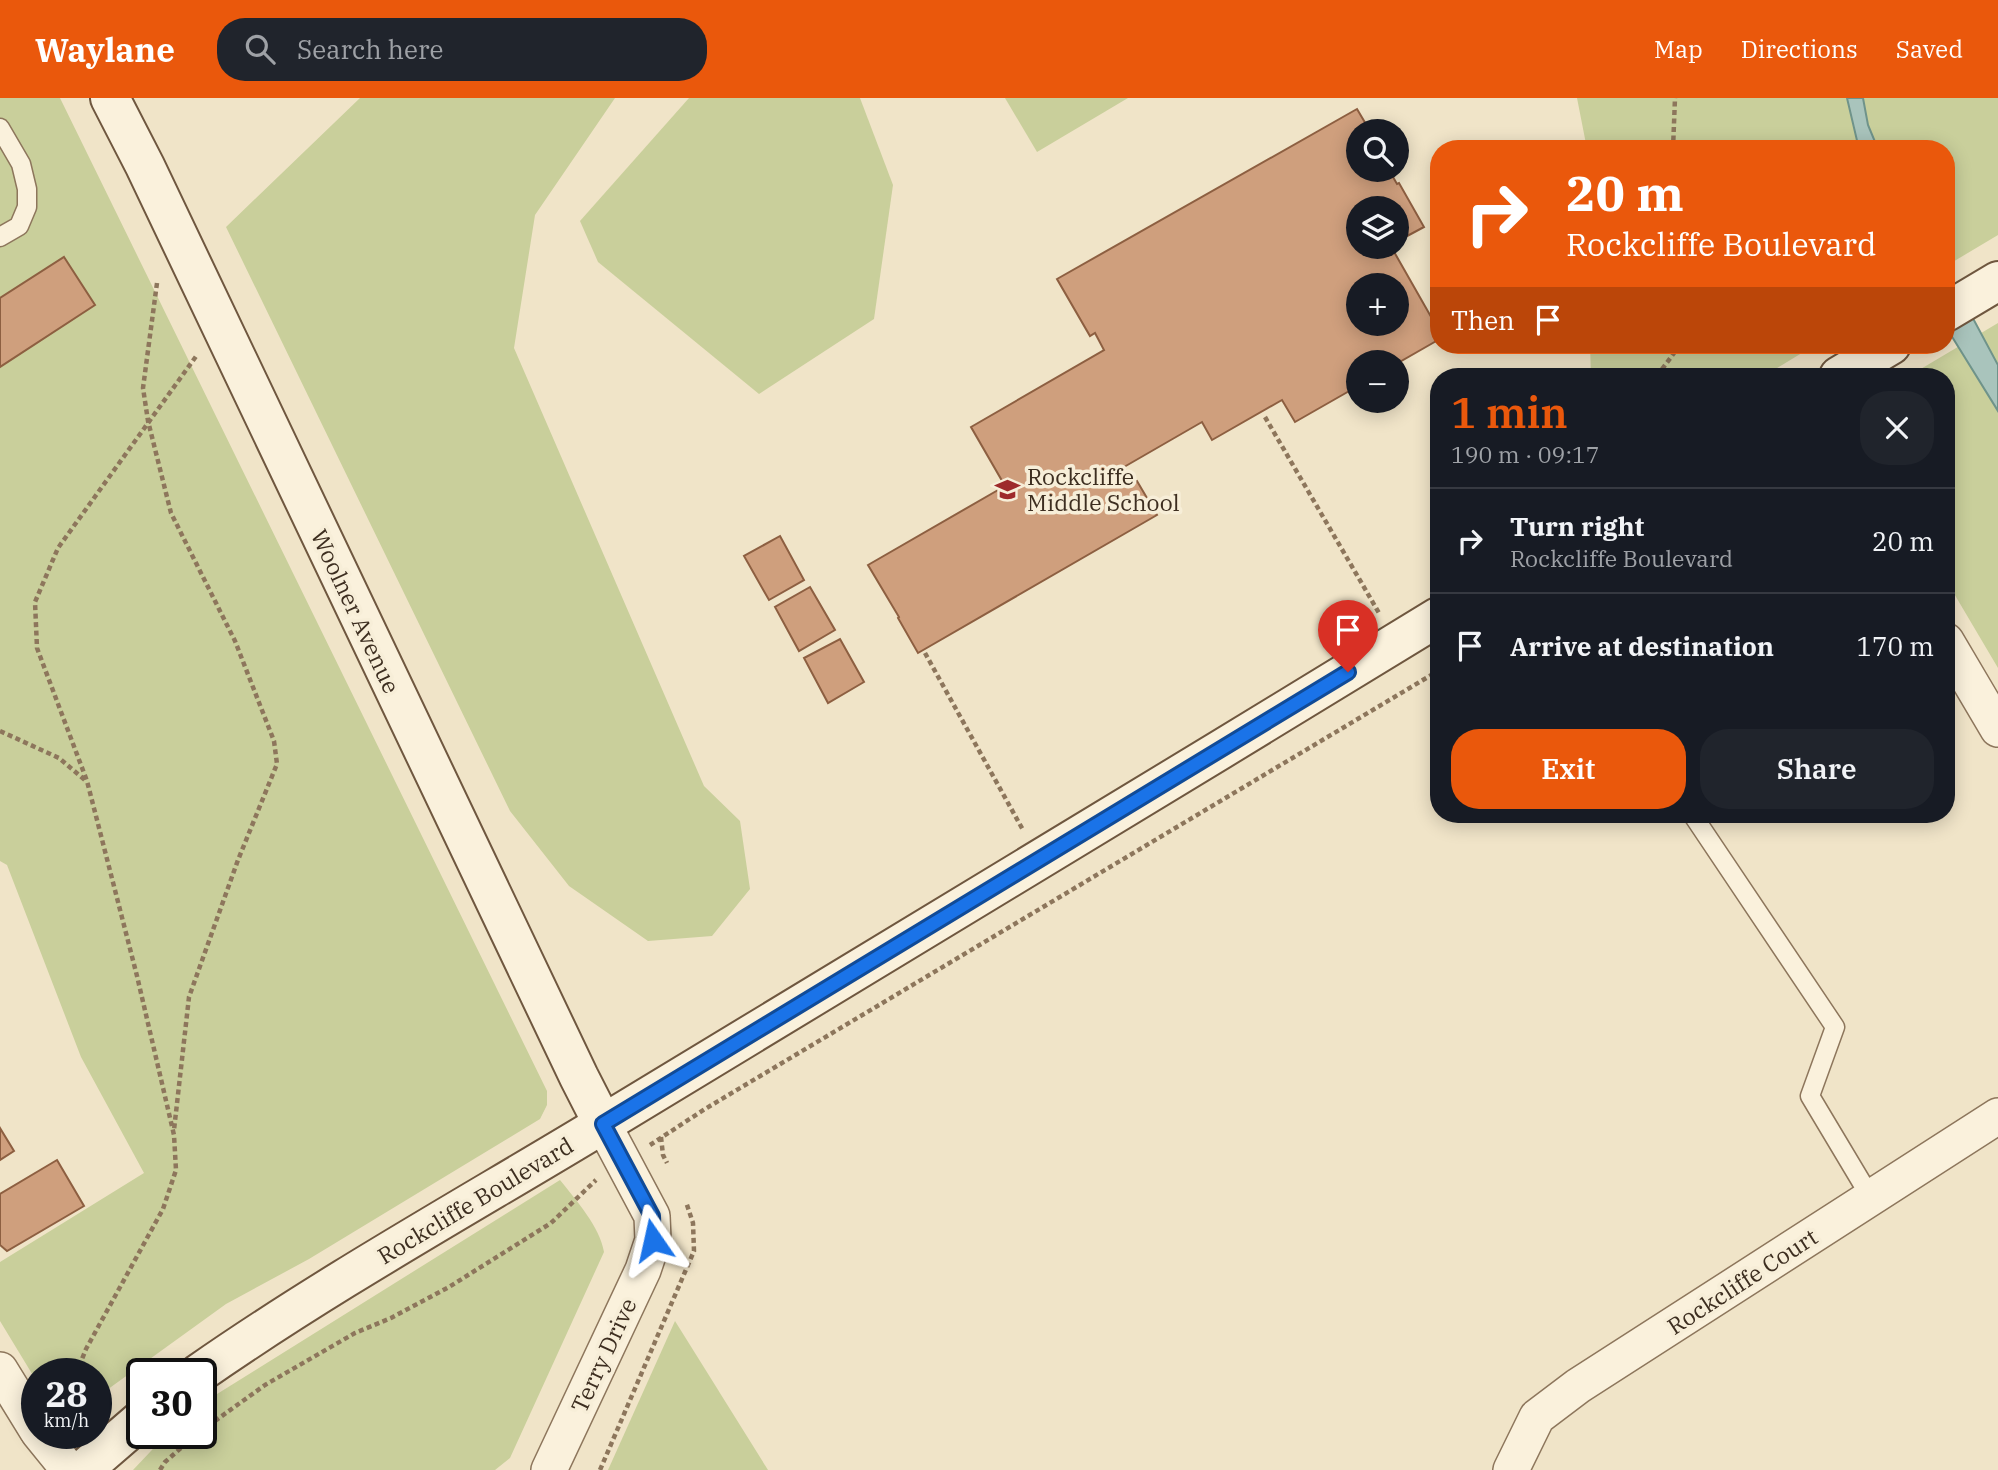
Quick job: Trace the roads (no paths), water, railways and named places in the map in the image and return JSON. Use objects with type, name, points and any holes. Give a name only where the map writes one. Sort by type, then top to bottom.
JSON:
[{"type":"street","name":"Woolner Avenue","points":[[110,98],[603,1124]]},
{"type":"street","points":[[1955,307],[1998,281]]},
{"type":"street","points":[[1852,368],[1876,354]]},
{"type":"street","name":"Rockcliffe Boulevard","points":[[217,1361],[299,1306],[1430,622]]},
{"type":"street","points":[[1955,656],[1998,729]]},
{"type":"street","name":"Rockcliffe Court","points":[[1511,1470],[1537,1417],[1578,1386],[1998,1116]]},
{"type":"street","name":"Terry Drive","points":[[550,1470],[643,1270],[653,1240],[652,1216],[603,1124]]},
{"type":"street","points":[[0,1370],[21,1404]]},
{"type":"street","points":[[83,1470],[126,1433]]},
{"type":"street","points":[[52,1449],[69,1470]]},
{"type":"lane","points":[[0,128],[21,164],[27,189],[27,207],[19,226],[0,237]]},
{"type":"lane","points":[[1698,823],[1835,1027],[1810,1096],[1871,1198]]},
{"type":"water","points":[[1847,98],[1863,98],[1868,125],[1874,140],[1857,140]]},
{"type":"water","points":[[1955,285],[1998,365],[1998,411],[1955,342]]},
{"type":"place","name":"Rockcliffe Middle School","points":[[1007,489]]}]
